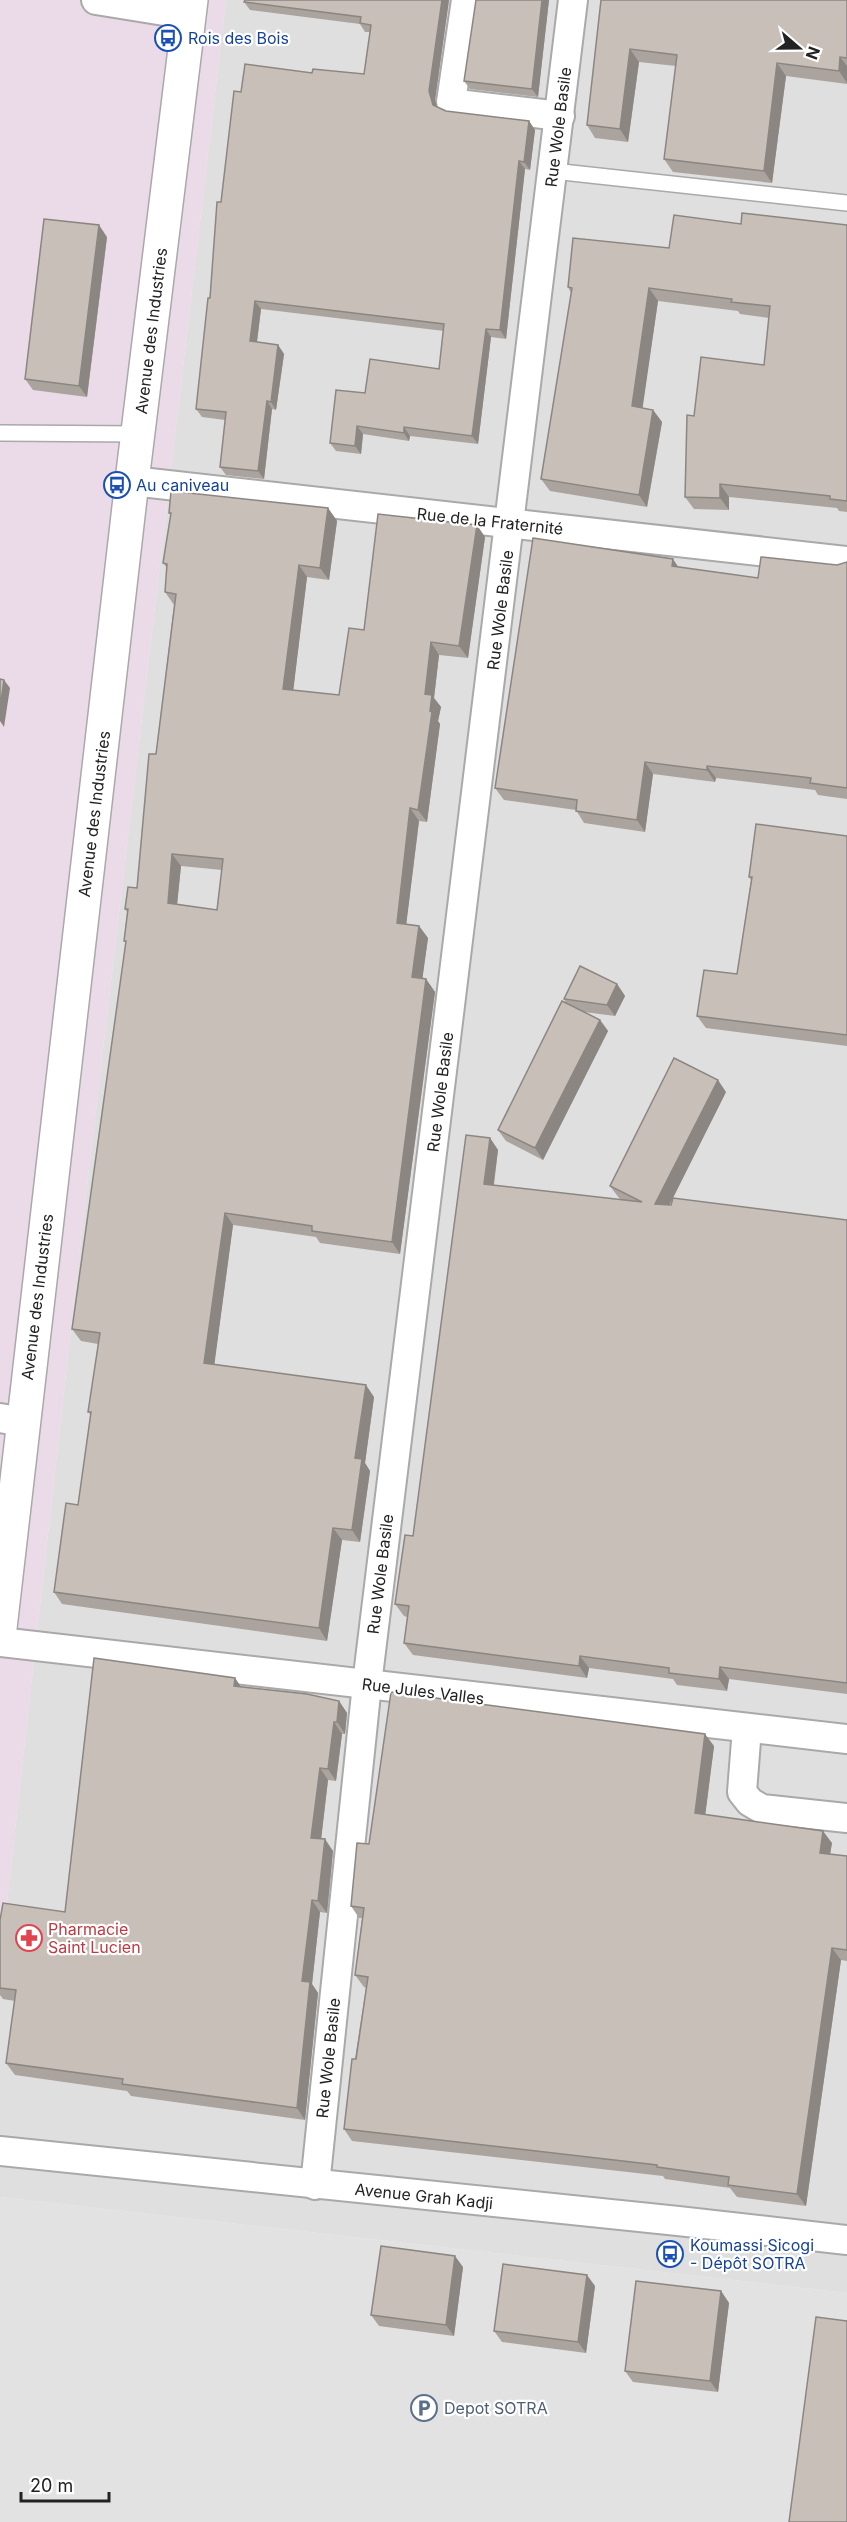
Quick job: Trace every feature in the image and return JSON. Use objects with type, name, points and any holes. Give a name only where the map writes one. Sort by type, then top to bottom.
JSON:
[{"type":"street","points":[[96,0],[190,8]]},
{"type":"street","points":[[466,0],[451,102],[560,116]]},
{"type":"street","name":"Rue Wole Basile","points":[[315,2185],[366,1684],[511,523],[573,0]]},
{"type":"street","name":"Avenue des Industries","points":[[0,1628],[11,1420],[139,434],[190,8]]},
{"type":"street","name":"Rue de la Fraternité","points":[[132,481],[847,561]]},
{"type":"street","name":"Rue Jules Valles","points":[[0,1642],[847,1739]]},
{"type":"street","points":[[747,1728],[742,1792],[750,1802],[762,1809],[847,1818]]},
{"type":"street","name":"Avenue Grah Kadji","points":[[0,2151],[847,2240]]},
{"type":"lane","points":[[553,171],[847,203]]},
{"type":"lane","points":[[0,433],[139,434]]},
{"type":"shaded area","points":[[0,0],[226,0],[82,1229],[0,1964]]},
{"type":"shaded area","points":[[226,0],[847,0],[847,2293],[0,2197],[0,1964],[82,1229]]},
{"type":"shaded area","name":"Depot SOTRA","points":[[0,2197],[847,2293],[847,2522],[0,2522]]},
{"type":"building","points":[[245,0],[442,0],[429,91],[433,105],[446,111],[529,121],[524,162],[519,161],[500,330],[486,329],[472,436],[404,427],[404,433],[357,426],[355,446],[330,443],[336,390],[365,393],[370,359],[439,369],[444,324],[255,301],[250,341],[278,345],[271,402],[267,401],[258,471],[220,467],[226,412],[196,409],[208,298],[210,298],[217,202],[221,202],[234,91],[241,92],[245,64],[312,73],[313,69],[364,74],[371,25],[360,23],[361,17],[244,2]]},
{"type":"building","points":[[476,0],[542,0],[532,89],[464,81]]},
{"type":"building","points":[[601,0],[847,0],[847,58],[840,57],[839,71],[777,63],[764,171],[664,159],[677,55],[630,49],[620,129],[587,125]]},
{"type":"building","points":[[742,213],[847,225],[847,501],[830,499],[830,496],[720,484],[720,498],[685,497],[687,415],[694,416],[701,357],[764,365],[770,306],[649,288],[632,406],[653,410],[639,495],[541,479],[572,288],[568,287],[573,238],[669,248],[674,215],[741,224]]},
{"type":"building","points":[[44,219],[99,225],[79,386],[25,379]]},
{"type":"building","points":[[171,491],[328,508],[320,568],[299,565],[283,689],[339,695],[349,628],[364,630],[378,514],[477,525],[459,646],[431,642],[425,694],[432,695],[430,711],[432,712],[418,810],[410,808],[397,923],[419,926],[412,977],[426,979],[392,1242],[312,1231],[312,1226],[225,1213],[204,1363],[366,1385],[355,1458],[362,1459],[352,1530],[333,1528],[319,1628],[54,1592],[66,1503],[78,1505],[91,1412],[88,1412],[100,1333],[72,1329],[126,941],[124,941],[128,909],[125,909],[128,887],[137,888],[149,754],[156,754],[176,594],[165,592],[167,564],[163,563],[171,513],[169,513]],"holes":[[[172,854],[223,859],[217,910],[168,903]]]},
{"type":"building","points":[[533,538],[673,559],[672,566],[758,578],[761,557],[837,565],[847,562],[847,788],[810,783],[811,778],[707,766],[707,770],[645,762],[637,820],[576,811],[577,800],[495,788]]},
{"type":"building","points":[[0,679],[4,680],[0,708]]},
{"type":"building","points":[[756,824],[847,836],[847,1035],[697,1016],[704,970],[737,974],[752,877],[749,877]]},
{"type":"building","points":[[580,966],[617,984],[607,1005],[564,999]]},
{"type":"building","points":[[562,1001],[600,1020],[535,1148],[498,1130]]},
{"type":"building","points":[[674,1058],[718,1080],[655,1204],[671,1205],[673,1198],[847,1220],[847,1683],[720,1667],[719,1679],[669,1673],[669,1668],[580,1656],[579,1666],[404,1643],[409,1606],[395,1604],[405,1535],[413,1536],[466,1135],[490,1138],[484,1184],[642,1202],[610,1186]]},
{"type":"building","points":[[94,1658],[235,1678],[234,1686],[307,1694],[339,1701],[328,1769],[320,1768],[311,1838],[325,1839],[318,1901],[312,1900],[302,1981],[310,1982],[297,2108],[122,2084],[123,2079],[6,2063],[16,1990],[0,1988],[0,1920],[3,1903],[65,1912]]},
{"type":"building","points":[[391,1692],[705,1734],[695,1813],[823,1831],[820,1853],[847,1856],[847,1950],[832,1948],[797,2194],[728,2185],[729,2177],[657,2167],[657,2165],[344,2129],[352,2059],[356,2059],[368,1977],[355,1975],[364,1908],[351,1906],[357,1843],[369,1844]]},
{"type":"building","points":[[381,2246],[455,2256],[446,2325],[371,2315]]},
{"type":"building","points":[[503,2264],[587,2275],[578,2342],[494,2331]]},
{"type":"building","points":[[636,2281],[721,2291],[710,2381],[625,2371]]},
{"type":"building","points":[[816,2317],[847,2321],[847,2522],[789,2522]]},
{"type":"place","name":"Rois des Bois","points":[[168,38]]},
{"type":"place","name":"Au caniveau","points":[[117,485]]},
{"type":"place","name":"Pharmacie Saint Lucien","points":[[29,1938]]},
{"type":"place","name":"Koumassi Sicogi - Dépôt SOTRA","points":[[670,2254]]},
{"type":"place","name":"Depot SOTRA","points":[[424,2408]]}]
